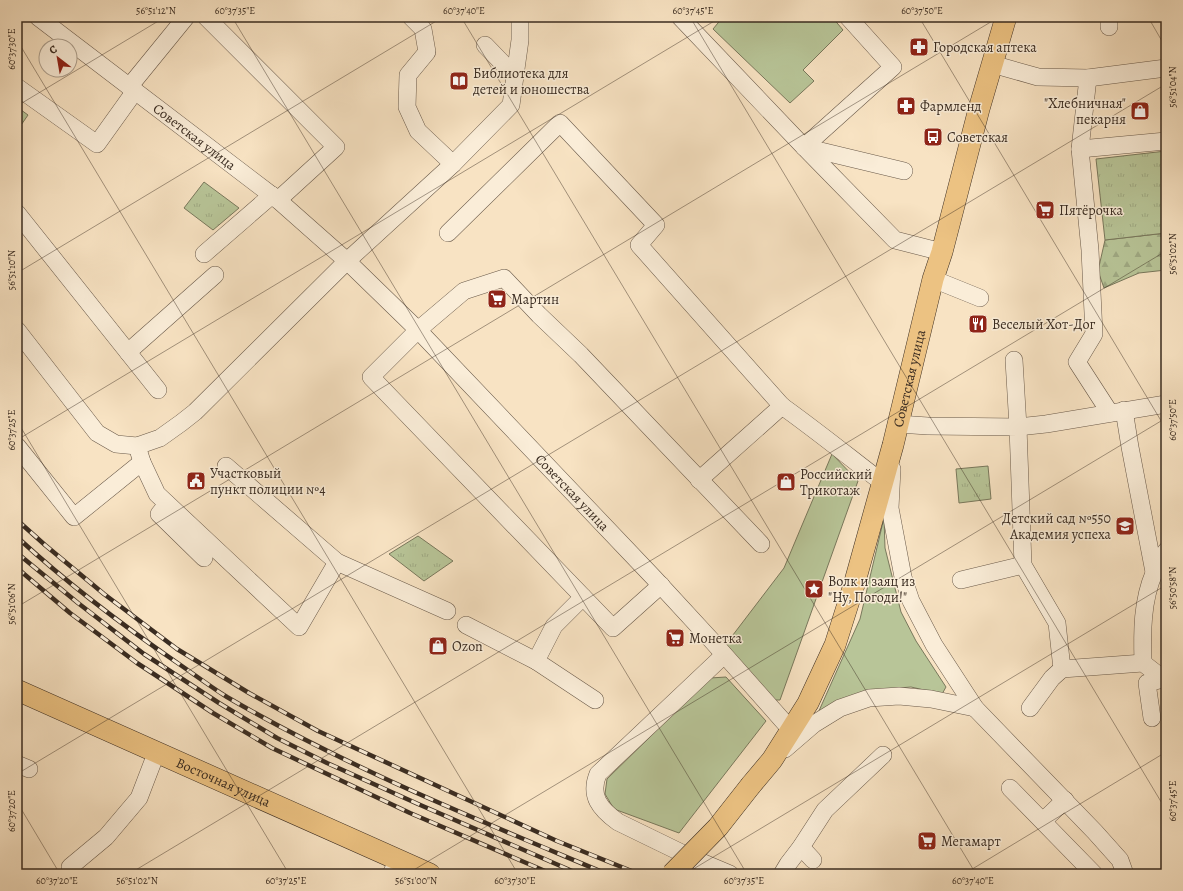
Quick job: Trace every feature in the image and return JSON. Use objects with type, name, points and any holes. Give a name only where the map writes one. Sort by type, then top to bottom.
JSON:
[{"type":"main road","name":"Советская улица","points":[[672,874],[718,827],[772,760],[808,703],[835,645],[854,586],[883,483],[933,279],[942,252],[979,109],[1006,17]]},
{"type":"main road","name":"Восточная улица","points":[[17,690],[157,751],[394,867],[430,874]]},
{"type":"street","name":"Советская улица","points":[[38,17],[275,197],[347,261],[418,330],[661,585],[791,730]]},
{"type":"street","points":[[17,87],[97,144],[132,89],[186,17]]},
{"type":"street","points":[[204,254],[336,147],[206,17]]},
{"type":"street","points":[[411,17],[423,29],[427,52],[408,75],[407,107],[418,131],[453,164]]},
{"type":"street","points":[[17,330],[97,433],[116,444],[137,446],[160,438],[195,412],[347,261],[453,164],[511,105],[520,40],[520,17]]},
{"type":"street","points":[[680,17],[804,147],[896,240],[942,252]]},
{"type":"street","points":[[804,147],[893,67],[848,17]]},
{"type":"street","points":[[485,45],[515,76]]},
{"type":"street","points":[[992,64],[1038,77],[1088,78],[1166,68]]},
{"type":"street","points":[[1088,78],[1080,149],[1090,250],[1094,334],[1077,362],[1117,412],[1130,447],[1154,572]]},
{"type":"street","points":[[448,234],[560,123],[656,225],[639,245],[782,406],[883,483]]},
{"type":"street","points":[[1080,149],[1166,141]]},
{"type":"street","points":[[804,147],[904,171]]},
{"type":"street","points":[[17,213],[158,390]]},
{"type":"street","points":[[128,352],[214,275]]},
{"type":"street","points":[[661,585],[613,628],[371,377],[418,330],[464,290],[504,278],[539,315],[581,355],[761,544]]},
{"type":"street","points":[[933,279],[980,298]]},
{"type":"street","points":[[1014,360],[1023,565],[1057,623],[1062,669]]},
{"type":"street","points":[[898,424],[928,426],[1018,427],[1046,424],[1166,404]]},
{"type":"street","points":[[699,480],[782,406]]},
{"type":"street","points":[[893,445],[890,508],[904,577],[912,601],[934,645],[974,708],[1065,800],[1120,860],[1124,874]]},
{"type":"street","points":[[17,446],[74,517],[142,462]]},
{"type":"street","points":[[137,446],[142,462],[157,494],[299,627],[336,562]]},
{"type":"street","points":[[226,466],[336,562],[447,611]]},
{"type":"street","points":[[167,504],[159,514],[204,558]]},
{"type":"street","points":[[1144,663],[1142,639],[1145,603],[1154,572],[1166,550]]},
{"type":"street","points":[[961,580],[1023,565]]},
{"type":"street","points":[[536,661],[554,626],[584,597]]},
{"type":"street","points":[[466,625],[536,661],[596,700]]},
{"type":"street","points":[[724,655],[598,774],[594,789],[598,804],[618,822],[692,858],[730,874]]},
{"type":"street","points":[[1030,708],[1052,678],[1062,669],[1144,663],[1165,680]]},
{"type":"street","points":[[1152,718],[1147,683],[1165,680]]},
{"type":"street","points":[[772,760],[814,724],[840,708],[869,698],[899,696],[931,699],[974,708]]},
{"type":"street","points":[[70,867],[106,837],[139,798],[157,751]]},
{"type":"street","points":[[782,874],[802,847],[825,810],[883,755]]},
{"type":"street","points":[[1010,788],[1094,874]]},
{"type":"street","points":[[1043,821],[1065,800]]},
{"type":"street","points":[[802,847],[813,860]]},
{"type":"green space","points":[[723,17],[832,17],[843,30],[803,70],[814,81],[790,103],[713,29]]},
{"type":"green space","points":[[17,107],[28,115],[17,131]]},
{"type":"green space","points":[[1166,151],[1166,233],[1105,240],[1096,159]]},
{"type":"green space","points":[[204,182],[239,208],[213,230],[184,208]]},
{"type":"green space","points":[[1166,233],[1166,270],[1139,273],[1104,288],[1098,271],[1105,240]]},
{"type":"green space","points":[[832,454],[858,481],[780,700],[769,700],[723,648],[784,568]]},
{"type":"green space","points":[[988,466],[991,499],[959,503],[956,469]]},
{"type":"green space","points":[[884,518],[885,548],[901,612],[916,641],[946,687],[942,694],[911,687],[875,690],[818,713],[860,619]]},
{"type":"green space","points":[[418,536],[453,561],[424,581],[389,554]]},
{"type":"green space","points":[[726,677],[766,721],[679,833],[614,809],[605,794],[607,779],[710,678]]},
{"type":"railway","points":[[17,520],[104,594],[177,649],[249,693],[318,731],[557,841],[639,874]]},
{"type":"railway","points":[[17,537],[55,571],[116,619],[227,697],[319,747],[414,792],[607,874]]},
{"type":"railway","points":[[17,553],[144,654],[219,703],[277,738],[327,763],[418,804],[579,874]]},
{"type":"railway","points":[[17,568],[70,613],[137,663],[213,713],[272,748],[410,813],[552,874]]},
{"type":"place","name":"Городская аптека","points":[[919,47]]},
{"type":"place","name":"Библиотека для детей и юношества","points":[[459,81]]},
{"type":"place","name":"Фармленд","points":[[906,106]]},
{"type":"place","name":"\"Хлебничная\" пекарня","points":[[1140,111]]},
{"type":"place","name":"Советская","points":[[933,137]]},
{"type":"place","name":"Пятёрочка","points":[[1045,210]]},
{"type":"place","name":"Мартин","points":[[497,299]]},
{"type":"place","name":"Веселый Хот-Дог","points":[[978,324]]},
{"type":"place","name":"Участковый пункт полиции №4","points":[[196,481]]},
{"type":"place","name":"Российский Трикотаж","points":[[786,482]]},
{"type":"place","name":"Детский сад №550 Академия успеха","points":[[1125,526]]},
{"type":"place","name":"Волк и заяц из \"Ну, Погоди!\"","points":[[814,589]]},
{"type":"place","name":"Монетка","points":[[675,638]]},
{"type":"place","name":"Ozon","points":[[438,646]]},
{"type":"place","name":"Мегамарт","points":[[927,841]]}]
